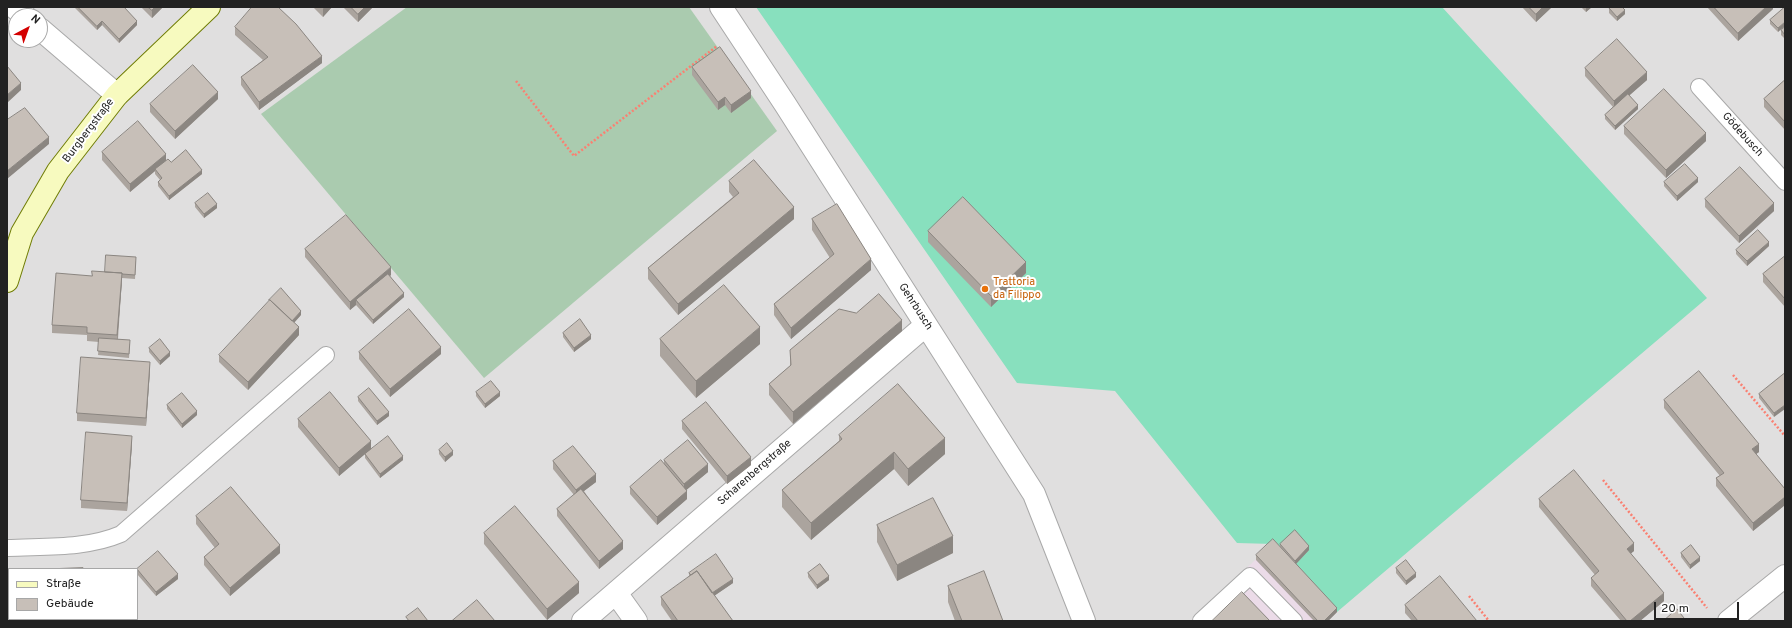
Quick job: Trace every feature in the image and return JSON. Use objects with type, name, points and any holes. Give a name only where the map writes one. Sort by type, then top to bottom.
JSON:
[{"type":"street","name":"Burgbergstraße","points":[[7,281],[22,233],[58,171],[117,95],[209,7]]},
{"type":"street","name":"Gehrbusch","points":[[720,7],[737,31],[1034,494],[1084,621]]},
{"type":"street","points":[[48,36],[117,95]]},
{"type":"street","name":"Scharenbergstraße","points":[[583,621],[926,325]]},
{"type":"street","points":[[1729,621],[1785,576]]},
{"type":"street","points":[[616,593],[636,621]]},
{"type":"lane","name":"Gödebusch","points":[[1699,87],[1785,182]]},
{"type":"lane","points":[[7,548],[80,544],[109,539],[120,534],[326,355]]},
{"type":"lane","points":[[1201,621],[1250,576],[1294,621]]},
{"type":"path","points":[[516,81],[574,156],[737,31]]},
{"type":"path","points":[[1733,375],[1785,436]]},
{"type":"path","points":[[1603,480],[1707,609]]},
{"type":"path","points":[[1469,596],[1489,621]]},
{"type":"shaded area","points":[[7,7],[1785,7],[1785,621],[7,621]]},
{"type":"shaded area","points":[[1273,543],[1337,612],[1328,621],[1191,621]]},
{"type":"green space","points":[[407,7],[689,7],[777,131],[484,378],[261,114]]},
{"type":"green space","points":[[756,7],[1442,7],[1707,298],[1337,612],[1273,544],[1237,543],[1115,391],[1017,383]]},
{"type":"building","points":[[78,7],[124,7],[137,21],[119,39],[102,21],[97,26]]},
{"type":"building","points":[[148,7],[155,7],[152,10]]},
{"type":"building","points":[[252,7],[278,7],[296,24],[322,56],[259,102],[241,77],[268,57],[235,27]]},
{"type":"building","points":[[351,7],[365,7],[358,14]]},
{"type":"building","points":[[1529,7],[1543,7],[1536,14]]},
{"type":"building","points":[[1622,7],[1625,10],[1617,17],[1609,8]]},
{"type":"building","points":[[1714,7],[1766,7],[1738,33]]},
{"type":"building","points":[[1785,7],[1785,22],[1778,28],[1770,20]]},
{"type":"building","points":[[1785,27],[1785,35],[1781,30]]},
{"type":"building","points":[[1617,39],[1647,72],[1614,101],[1585,68]]},
{"type":"building","points":[[720,47],[751,91],[731,105],[725,97],[718,102],[692,67]]},
{"type":"building","points":[[193,65],[218,92],[175,131],[150,104]]},
{"type":"building","points":[[7,66],[21,83],[7,95]]},
{"type":"building","points":[[1785,80],[1785,122],[1764,99]]},
{"type":"building","points":[[1664,89],[1706,133],[1666,170],[1624,126]]},
{"type":"building","points":[[1628,94],[1638,105],[1615,126],[1605,115]]},
{"type":"building","points":[[25,108],[49,137],[7,171],[7,120]]},
{"type":"building","points":[[138,121],[166,154],[130,184],[102,152]]},
{"type":"building","points":[[186,150],[202,170],[169,196],[158,182],[162,178],[155,169],[168,159],[171,162]]},
{"type":"building","points":[[754,160],[794,207],[678,304],[648,268],[739,193],[729,181]]},
{"type":"building","points":[[1685,164],[1698,178],[1677,196],[1664,182]]},
{"type":"building","points":[[1740,167],[1774,203],[1739,236],[1705,199]]},
{"type":"building","points":[[208,193],[217,204],[204,214],[195,203]]},
{"type":"building","points":[[963,197],[1026,262],[991,296],[928,231]]},
{"type":"building","points":[[837,204],[871,259],[791,328],[774,304],[834,254],[812,219]]},
{"type":"building","points":[[346,215],[391,267],[350,302],[305,249]]},
{"type":"building","points":[[1758,230],[1769,242],[1747,261],[1736,250]]},
{"type":"building","points":[[106,255],[136,257],[135,275],[105,272]]},
{"type":"building","points":[[1785,256],[1785,299],[1763,274]]},
{"type":"building","points":[[92,271],[122,273],[117,335],[87,333],[87,327],[52,325],[56,273],[92,276]]},
{"type":"building","points":[[388,274],[404,293],[373,320],[356,300]]},
{"type":"building","points":[[724,285],[760,327],[696,381],[660,339]]},
{"type":"building","points":[[281,288],[301,311],[292,321],[269,300]]},
{"type":"building","points":[[879,294],[902,320],[793,412],[769,384],[791,365],[790,350],[839,309],[856,313]]},
{"type":"building","points":[[270,300],[299,327],[248,382],[219,355]]},
{"type":"building","points":[[409,309],[441,347],[390,389],[359,352]]},
{"type":"building","points":[[580,319],[591,335],[574,348],[563,333]]},
{"type":"building","points":[[99,338],[130,340],[129,354],[98,351]]},
{"type":"building","points":[[160,339],[170,352],[160,361],[149,348]]},
{"type":"building","points":[[81,357],[150,362],[146,418],[77,413]]},
{"type":"building","points":[[1699,371],[1759,444],[1752,449],[1785,489],[1785,497],[1753,523],[1716,478],[1724,473],[1664,400]]},
{"type":"building","points":[[1785,373],[1785,405],[1774,413],[1759,394]]},
{"type":"building","points":[[491,381],[500,392],[485,404],[476,392]]},
{"type":"building","points":[[898,384],[945,438],[908,469],[894,452],[811,523],[782,490],[842,439],[839,435]]},
{"type":"building","points":[[369,388],[389,412],[377,421],[358,397]]},
{"type":"building","points":[[330,392],[371,441],[339,468],[298,419]]},
{"type":"building","points":[[182,393],[197,411],[182,424],[167,405]]},
{"type":"building","points":[[706,402],[751,457],[727,476],[682,421]]},
{"type":"building","points":[[86,432],[132,436],[127,503],[81,500]]},
{"type":"building","points":[[388,436],[403,456],[380,474],[365,454]]},
{"type":"building","points":[[688,440],[708,464],[684,484],[664,460]]},
{"type":"building","points":[[447,443],[453,451],[445,457],[439,450]]},
{"type":"building","points":[[573,446],[596,474],[576,490],[553,461]]},
{"type":"building","points":[[661,460],[687,491],[657,517],[630,487]]},
{"type":"building","points":[[1574,470],[1634,543],[1627,549],[1664,593],[1630,621],[1627,621],[1591,578],[1599,571],[1539,499]]},
{"type":"building","points":[[231,487],[280,545],[230,588],[204,557],[219,544],[196,516]]},
{"type":"building","points":[[581,489],[623,541],[599,561],[557,509]]},
{"type":"building","points":[[933,498],[953,536],[897,565],[877,525]]},
{"type":"building","points":[[515,506],[579,582],[547,609],[484,533]]},
{"type":"building","points":[[1295,530],[1309,546],[1295,561],[1280,544]]},
{"type":"building","points":[[1273,539],[1337,608],[1324,621],[1318,621],[1256,555]]},
{"type":"building","points":[[1691,545],[1700,557],[1690,565],[1681,553]]},
{"type":"building","points":[[158,551],[178,574],[156,592],[138,570],[138,568]]},
{"type":"building","points":[[716,554],[733,579],[712,593],[697,571],[691,575],[689,573]]},
{"type":"building","points":[[1406,560],[1416,573],[1406,581],[1396,568]]},
{"type":"building","points":[[820,564],[829,576],[817,585],[808,573]]},
{"type":"building","points":[[697,571],[733,621],[678,621],[661,597]]},
{"type":"building","points":[[984,571],[1003,621],[962,621],[948,586]]},
{"type":"building","points":[[1440,576],[1477,621],[1418,621],[1405,605]]},
{"type":"building","points":[[1242,592],[1270,621],[1212,621]]},
{"type":"building","points":[[477,600],[495,621],[452,621]]},
{"type":"building","points":[[418,608],[428,621],[409,621],[406,617]]},
{"type":"building","points":[[1677,609],[1684,618],[1680,621],[1668,621],[1666,619]]},
{"type":"place","name":"Trattoria da Filippo","points":[[985,289]]}]
